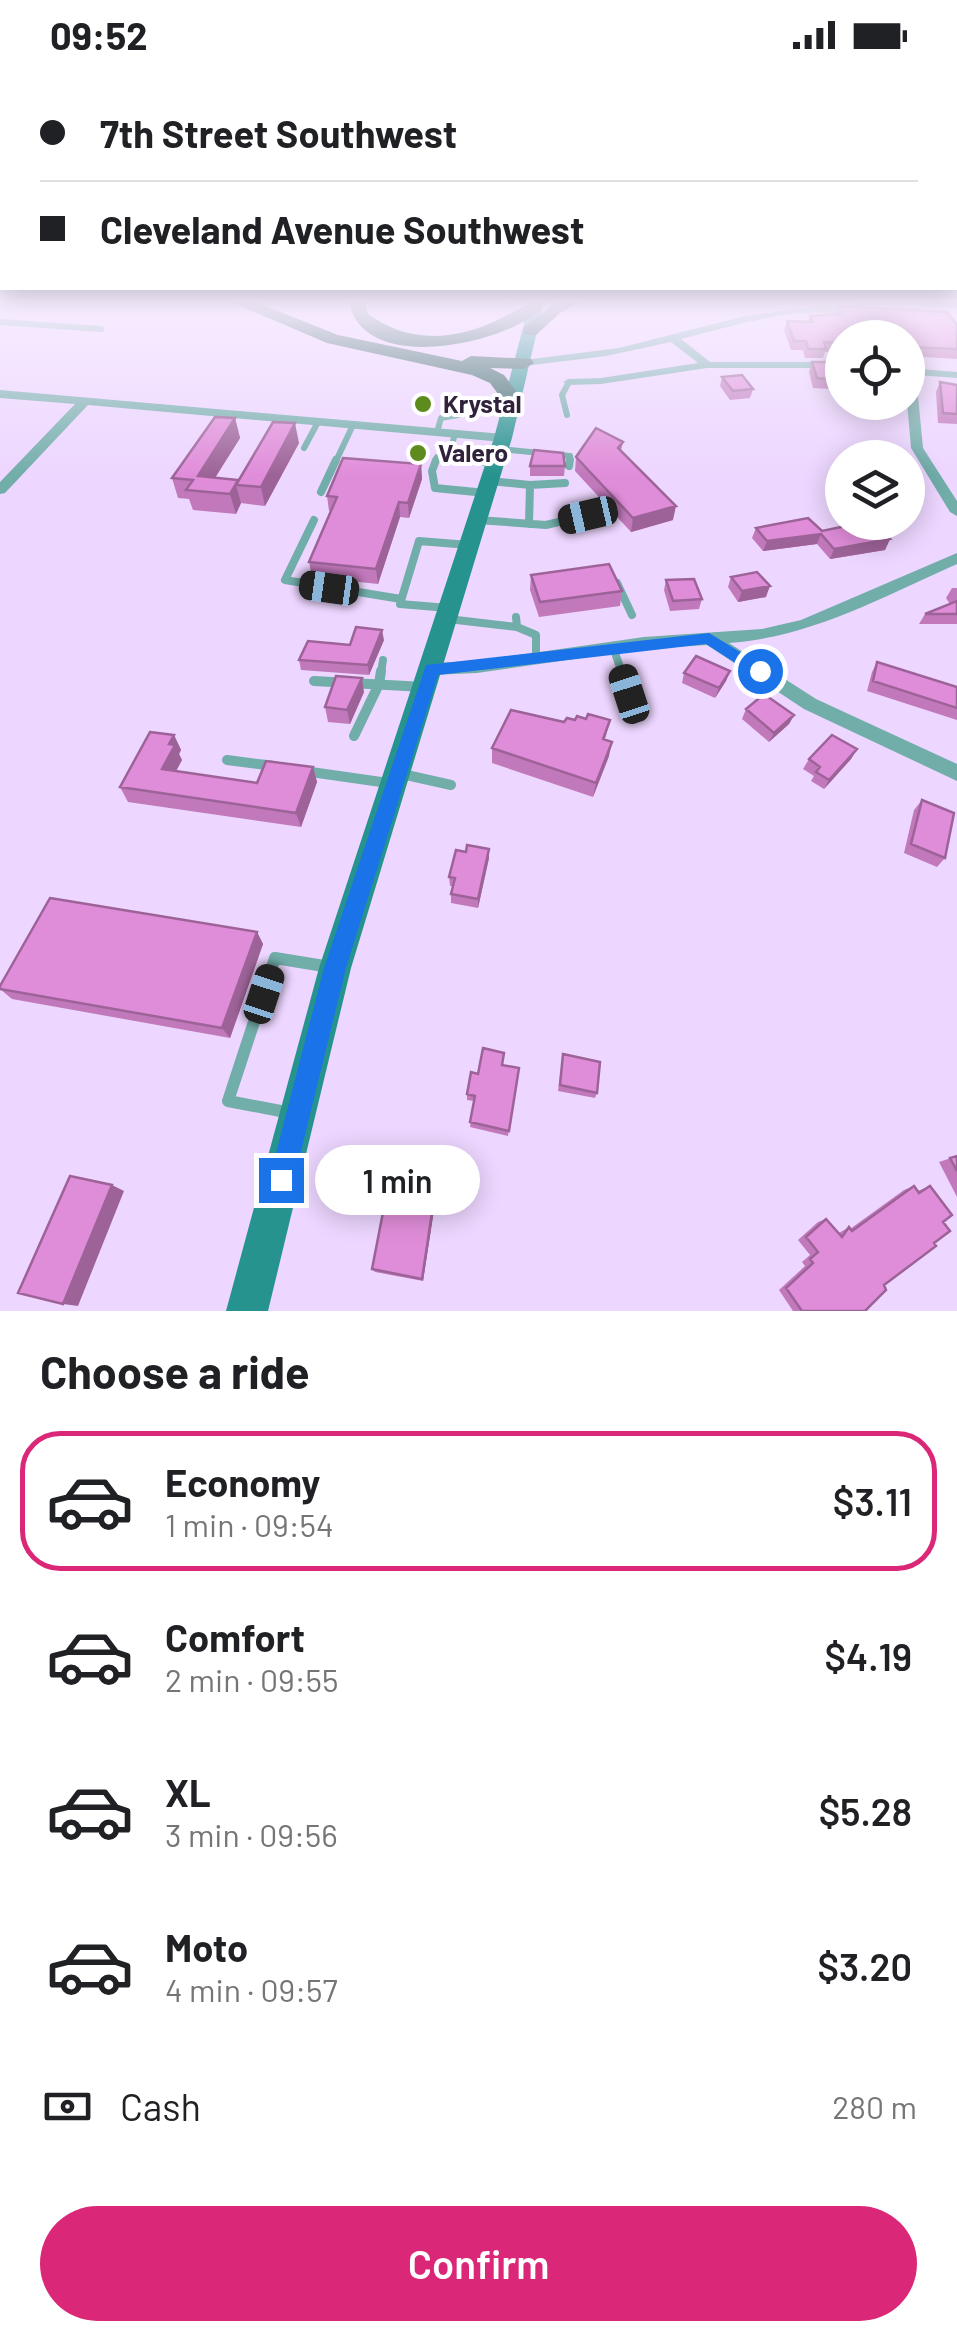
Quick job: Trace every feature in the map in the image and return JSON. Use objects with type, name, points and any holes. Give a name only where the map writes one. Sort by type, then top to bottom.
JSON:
[{"type":"highway","points":[[428,359],[488,373],[503,384],[514,402]]},
{"type":"highway","points":[[438,361],[524,363]]},
{"type":"main road","points":[[248,1311],[335,968],[449,614],[525,359]]},
{"type":"street","points":[[524,363],[555,359]]},
{"type":"street","points":[[699,359],[707,366]]},
{"type":"street","points":[[568,382],[707,366],[825,365]]},
{"type":"street","points":[[925,372],[957,375]]},
{"type":"street","points":[[0,394],[225,418],[439,425],[455,434],[489,484]]},
{"type":"street","points":[[0,490],[85,402]]},
{"type":"street","points":[[914,420],[917,448],[957,512]]},
{"type":"street","points":[[429,678],[613,648],[762,634],[806,625],[957,558]]},
{"type":"street","points":[[709,638],[827,713],[957,773]]},
{"type":"lane","points":[[567,414],[562,394],[568,382]]},
{"type":"lane","points":[[439,425],[458,414]]},
{"type":"lane","points":[[304,448],[318,422]]},
{"type":"lane","points":[[321,492],[351,422]]},
{"type":"lane","points":[[444,458],[455,434]]},
{"type":"lane","points":[[536,659],[536,634],[516,622],[400,604],[419,541],[489,484],[570,456],[568,466]]},
{"type":"lane","points":[[565,484],[489,484],[435,488],[432,471],[438,457],[444,458],[489,484],[529,524],[546,525],[588,515]]},
{"type":"lane","points":[[529,524],[530,485]]},
{"type":"lane","points":[[314,520],[285,580],[402,599]]},
{"type":"lane","points":[[609,567],[632,615]]},
{"type":"lane","points":[[613,648],[629,694]]},
{"type":"lane","points":[[354,736],[379,684],[383,660]]},
{"type":"lane","points":[[314,681],[379,684],[429,678]]},
{"type":"lane","points":[[227,760],[451,784]]},
{"type":"lane","points":[[298,1115],[228,1101],[275,958],[335,968]]},
{"type":"building","points":[[812,362],[825,362],[825,379],[817,378]]},
{"type":"building","points":[[742,375],[753,389],[733,391],[722,377]]},
{"type":"building","points":[[940,382],[957,385],[957,414],[943,413]]},
{"type":"building","points":[[215,417],[235,418],[198,476],[238,480],[230,494],[186,490],[193,480],[172,478]]},
{"type":"building","points":[[273,422],[295,423],[261,487],[236,485]]},
{"type":"building","points":[[596,428],[623,442],[618,448],[676,506],[633,518],[576,457]]},
{"type":"building","points":[[534,450],[563,453],[565,466],[530,466]]},
{"type":"building","points":[[343,458],[421,464],[408,503],[399,502],[376,569],[309,562],[337,497],[327,496]]},
{"type":"building","points":[[808,518],[825,530],[825,539],[821,534],[767,541],[756,528]]},
{"type":"building","points":[[826,540],[884,540],[834,549]]},
{"type":"building","points":[[609,564],[622,591],[540,602],[531,575]]},
{"type":"building","points":[[757,572],[770,586],[742,591],[731,577]]},
{"type":"building","points":[[694,579],[702,599],[673,601],[666,580]]},
{"type":"building","points":[[957,601],[957,614],[925,614]]},
{"type":"building","points":[[356,627],[382,630],[368,665],[299,660],[308,641],[350,645]]},
{"type":"building","points":[[696,656],[730,671],[719,688],[684,673]]},
{"type":"building","points":[[877,662],[957,687],[957,708],[873,681]]},
{"type":"building","points":[[336,676],[362,678],[347,710],[325,707]]},
{"type":"building","points":[[764,694],[794,715],[774,733],[746,709]]},
{"type":"building","points":[[511,710],[564,722],[577,716],[586,719],[588,714],[610,720],[603,739],[612,742],[596,783],[492,748]]},
{"type":"building","points":[[150,732],[174,735],[169,744],[175,745],[162,769],[257,783],[266,761],[313,767],[296,813],[120,787]]},
{"type":"building","points":[[832,735],[857,749],[829,780],[816,772],[820,767],[809,759]]},
{"type":"building","points":[[922,800],[954,813],[945,858],[911,844]]},
{"type":"building","points":[[467,845],[489,849],[478,899],[451,894],[455,878],[449,877],[456,850],[466,852]]},
{"type":"building","points":[[50,898],[257,932],[222,1028],[0,989]]},
{"type":"building","points":[[483,1048],[504,1053],[502,1065],[519,1068],[509,1131],[470,1122],[475,1096],[467,1094],[471,1072],[478,1074]]},
{"type":"building","points":[[563,1054],[600,1062],[597,1093],[560,1085]]},
{"type":"building","points":[[70,1176],[112,1185],[63,1304],[18,1293]]},
{"type":"building","points":[[914,1186],[919,1193],[930,1186],[952,1215],[943,1222],[950,1231],[884,1285],[886,1290],[865,1311],[802,1311],[786,1288],[813,1263],[810,1259],[818,1252],[806,1237],[826,1219],[842,1237],[849,1227],[852,1231]]},
{"type":"building","points":[[386,1197],[433,1206],[422,1279],[372,1269]]},
{"type":"place","name":"Krystal","points":[[423,404]]},
{"type":"place","name":"Valero","points":[[418,453]]},
{"type":"route","points":[[281,1180],[335,968],[432,669],[477,667],[644,643],[709,638],[760,671]]}]
